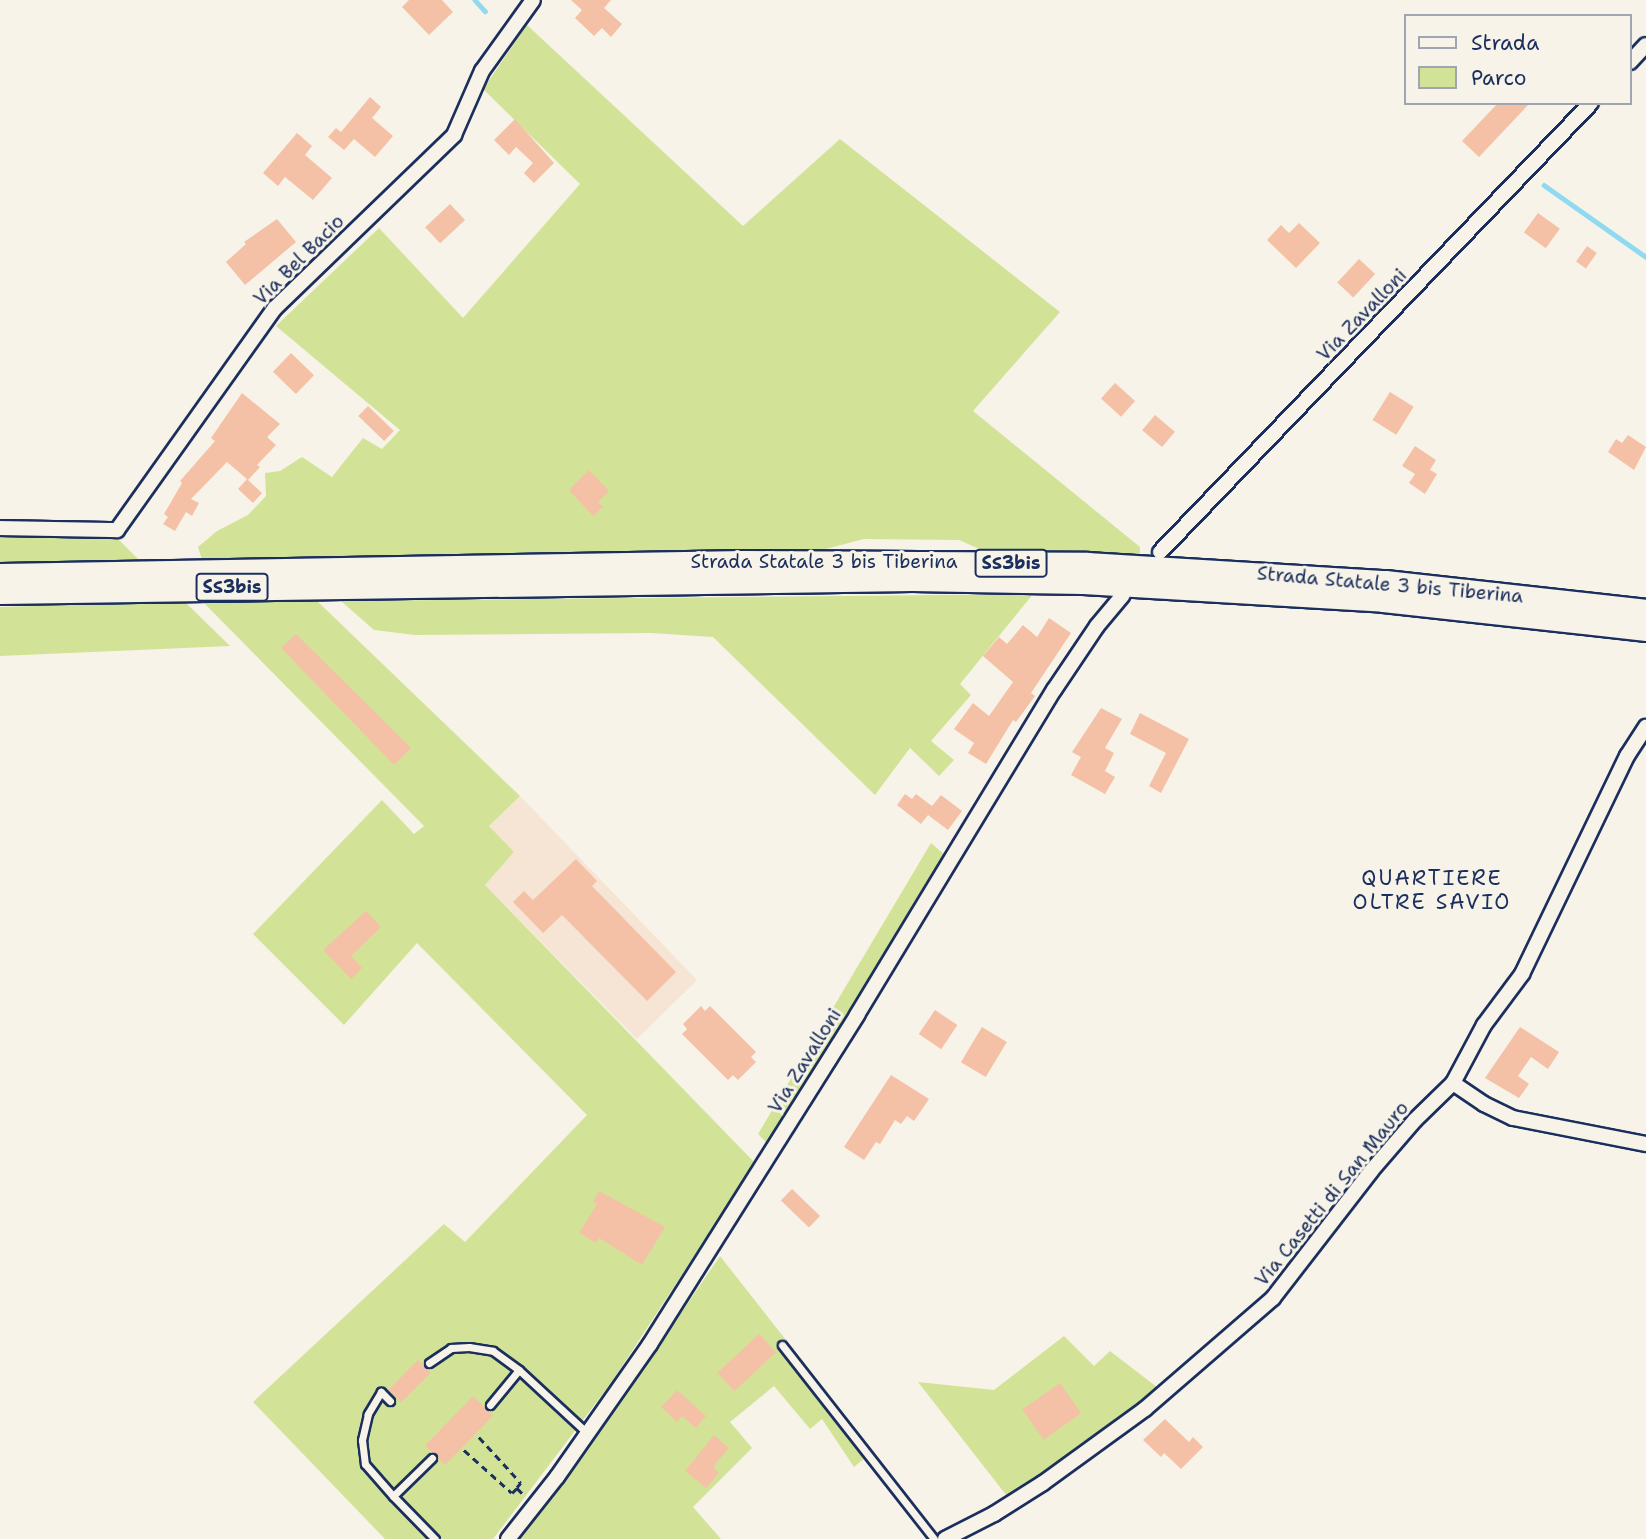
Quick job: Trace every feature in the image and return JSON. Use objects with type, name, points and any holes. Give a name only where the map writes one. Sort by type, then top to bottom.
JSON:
[{"type":"highway","name":"Strada Statale 3 bis Tiberina","points":[[0,575],[88,581],[375,576],[769,562],[1087,564],[1385,582],[1646,611]]},
{"type":"highway","name":"Strada Statale 3 bis Tiberina","points":[[375,576],[1083,582],[1383,600],[1646,629]]},
{"type":"highway","name":"Strada Statale 3 bis Tiberina","points":[[0,592],[88,581]]},
{"type":"street","name":"Via Bel Bacio","points":[[0,528],[117,530],[275,308],[454,135],[482,71],[533,0]]},
{"type":"street","points":[[1632,60],[1646,45]]},
{"type":"street","name":"Via Zavalloni","points":[[1160,552],[1589,105]]},
{"type":"street","name":"Via Zavalloni","points":[[508,1539],[650,1343],[857,1015],[1054,690],[1097,626],[1123,595]]},
{"type":"street","name":"Via Casetti di San Mauro","points":[[945,1539],[994,1514],[1043,1483],[1145,1409],[1223,1344],[1273,1297],[1371,1171],[1415,1120],[1453,1083],[1484,1026],[1522,974],[1622,767],[1646,727]]},
{"type":"street","points":[[1453,1083],[1484,1104],[1513,1118],[1646,1144]]},
{"type":"lane","points":[[782,1345],[934,1539]]},
{"type":"lane","points":[[429,1363],[451,1348],[469,1347],[494,1351],[519,1370],[587,1433]]},
{"type":"lane","points":[[489,1405],[519,1370]]},
{"type":"lane","points":[[390,1401],[381,1392],[368,1414],[362,1440],[365,1464],[435,1539]]},
{"type":"lane","points":[[393,1496],[432,1458]]},
{"type":"path","points":[[464,1450],[512,1493],[521,1483],[479,1437]]},
{"type":"path","points":[[517,1488],[535,1505]]},
{"type":"shaded area","points":[[520,796],[697,980],[637,1039],[485,885],[514,852],[489,826]]},
{"type":"green space","points":[[527,25],[743,226],[840,139],[1060,312],[973,411],[1140,547],[1140,557],[984,551],[959,540],[864,539],[814,552],[202,560],[198,547],[217,531],[248,515],[266,496],[265,473],[280,471],[302,457],[332,477],[363,438],[382,449],[400,430],[276,326],[379,228],[463,318],[580,184],[483,89]]},
{"type":"green space","points":[[0,535],[115,536],[138,559],[0,564]]},
{"type":"green space","points":[[1033,594],[960,684],[971,695],[931,741],[954,760],[939,776],[910,748],[875,795],[713,637],[651,633],[415,635],[374,630],[341,601]]},
{"type":"green space","points":[[316,600],[520,796],[489,826],[514,852],[485,885],[755,1163],[611,1383],[493,1539],[385,1539],[253,1402],[444,1224],[465,1242],[587,1115],[417,943],[344,1025],[253,934],[382,800],[414,834],[424,826],[203,602]]},
{"type":"green space","points":[[185,602],[230,646],[0,656],[0,607]]},
{"type":"green space","points":[[931,843],[945,855],[768,1144],[758,1134]]},
{"type":"green space","points":[[720,1256],[873,1451],[854,1467],[822,1419],[810,1429],[774,1386],[730,1422],[752,1448],[693,1507],[721,1539],[517,1539],[611,1415]]},
{"type":"green space","points":[[1064,1336],[1094,1366],[1110,1351],[1162,1391],[1010,1500],[918,1382],[994,1390]]},
{"type":"building","points":[[409,0],[442,0],[453,12],[429,35],[402,7]]},
{"type":"building","points":[[571,0],[611,0],[604,8],[622,24],[611,37],[602,28],[594,36],[575,18],[582,10]]},
{"type":"building","points":[[370,97],[381,107],[372,118],[393,136],[375,157],[354,139],[344,150],[328,137],[336,128],[341,132]]},
{"type":"building","points":[[1496,105],[1528,105],[1479,157],[1462,141]]},
{"type":"building","points":[[515,119],[554,163],[534,183],[524,173],[533,163],[516,147],[509,155],[494,140]]},
{"type":"building","points":[[297,133],[312,146],[305,155],[332,178],[313,200],[285,177],[278,186],[263,173]]},
{"type":"building","points":[[450,204],[465,220],[440,243],[425,227]]},
{"type":"building","points":[[1538,213],[1560,229],[1546,248],[1524,232]]},
{"type":"building","points":[[277,219],[296,242],[245,285],[226,262],[246,244],[244,242]]},
{"type":"building","points":[[1299,223],[1320,243],[1296,268],[1267,240],[1281,225],[1289,233]]},
{"type":"building","points":[[1587,246],[1597,253],[1586,268],[1576,262]]},
{"type":"building","points":[[1359,259],[1375,274],[1353,297],[1337,282]]},
{"type":"building","points":[[291,353],[314,375],[296,394],[273,372]]},
{"type":"building","points":[[1115,383],[1135,401],[1121,417],[1101,399]]},
{"type":"building","points":[[1390,392],[1414,407],[1396,435],[1373,420]]},
{"type":"building","points":[[242,393],[280,424],[267,437],[276,445],[257,465],[260,467],[248,480],[262,493],[253,503],[238,489],[247,479],[227,462],[191,499],[199,503],[192,516],[186,512],[175,531],[163,524],[168,517],[164,514],[182,483],[180,481],[215,441],[211,438]]},
{"type":"building","points":[[368,406],[394,431],[384,441],[358,416]]},
{"type":"building","points":[[1155,415],[1175,432],[1162,447],[1142,430]]},
{"type":"building","points":[[1628,435],[1646,447],[1634,470],[1608,452],[1616,439],[1622,443]]},
{"type":"building","points":[[1415,446],[1436,460],[1430,470],[1437,474],[1425,494],[1409,483],[1415,474],[1402,466]]},
{"type":"building","points":[[589,470],[609,491],[598,502],[603,507],[593,516],[569,490]]},
{"type":"building","points":[[1049,618],[1071,633],[1031,693],[1035,696],[1016,722],[1013,720],[986,764],[968,753],[974,743],[954,729],[973,703],[989,716],[1013,682],[983,656],[999,637],[1007,644],[1023,625],[1037,637]]},
{"type":"building","points":[[296,634],[411,748],[394,765],[281,648]]},
{"type":"building","points":[[1101,708],[1122,719],[1105,748],[1114,753],[1105,771],[1115,777],[1105,794],[1071,775],[1081,757],[1072,752]]},
{"type":"building","points":[[1140,713],[1189,739],[1161,793],[1149,786],[1166,753],[1130,734]]},
{"type":"building","points":[[905,794],[912,799],[916,794],[932,806],[941,795],[962,811],[948,830],[928,815],[921,824],[897,805]]},
{"type":"building","points":[[576,859],[597,881],[592,886],[676,972],[647,1001],[562,915],[543,933],[513,902],[524,891],[533,900]]},
{"type":"building","points":[[366,911],[381,927],[351,956],[362,968],[351,979],[323,950]]},
{"type":"building","points":[[701,1006],[705,1011],[710,1006],[756,1052],[751,1057],[756,1062],[738,1080],[733,1075],[728,1080],[682,1034],[687,1029],[683,1024]]},
{"type":"building","points":[[935,1010],[957,1025],[941,1049],[919,1034]]},
{"type":"building","points":[[982,1027],[1007,1042],[986,1077],[961,1062]]},
{"type":"building","points":[[1520,1027],[1559,1052],[1548,1069],[1531,1057],[1518,1076],[1529,1084],[1519,1098],[1485,1078]]},
{"type":"building","points":[[891,1075],[929,1099],[914,1121],[907,1116],[901,1124],[895,1120],[880,1144],[876,1142],[864,1160],[844,1147]]},
{"type":"building","points":[[792,1189],[820,1216],[809,1228],[781,1201]]},
{"type":"building","points":[[599,1191],[665,1227],[642,1265],[599,1238],[596,1243],[579,1233],[597,1204],[593,1202]]},
{"type":"building","points":[[759,1334],[776,1352],[734,1391],[717,1373]]},
{"type":"building","points":[[418,1360],[431,1373],[401,1402],[388,1390]]},
{"type":"building","points":[[1060,1383],[1081,1413],[1044,1440],[1022,1409]]},
{"type":"building","points":[[677,1390],[706,1416],[696,1428],[682,1416],[677,1422],[661,1407]]},
{"type":"building","points":[[473,1396],[493,1415],[445,1465],[425,1446]]},
{"type":"building","points":[[1165,1419],[1189,1442],[1193,1437],[1203,1447],[1181,1469],[1164,1453],[1161,1457],[1143,1440]]},
{"type":"building","points":[[714,1435],[729,1448],[713,1467],[719,1473],[706,1488],[685,1471]]},
{"type":"waterway","points":[[475,0],[485,11]]},
{"type":"waterway","points":[[1544,185],[1646,257]]},
{"type":"district","name":"QUARTIERE OLTRE SAVIO","points":[[1432,890]]}]
